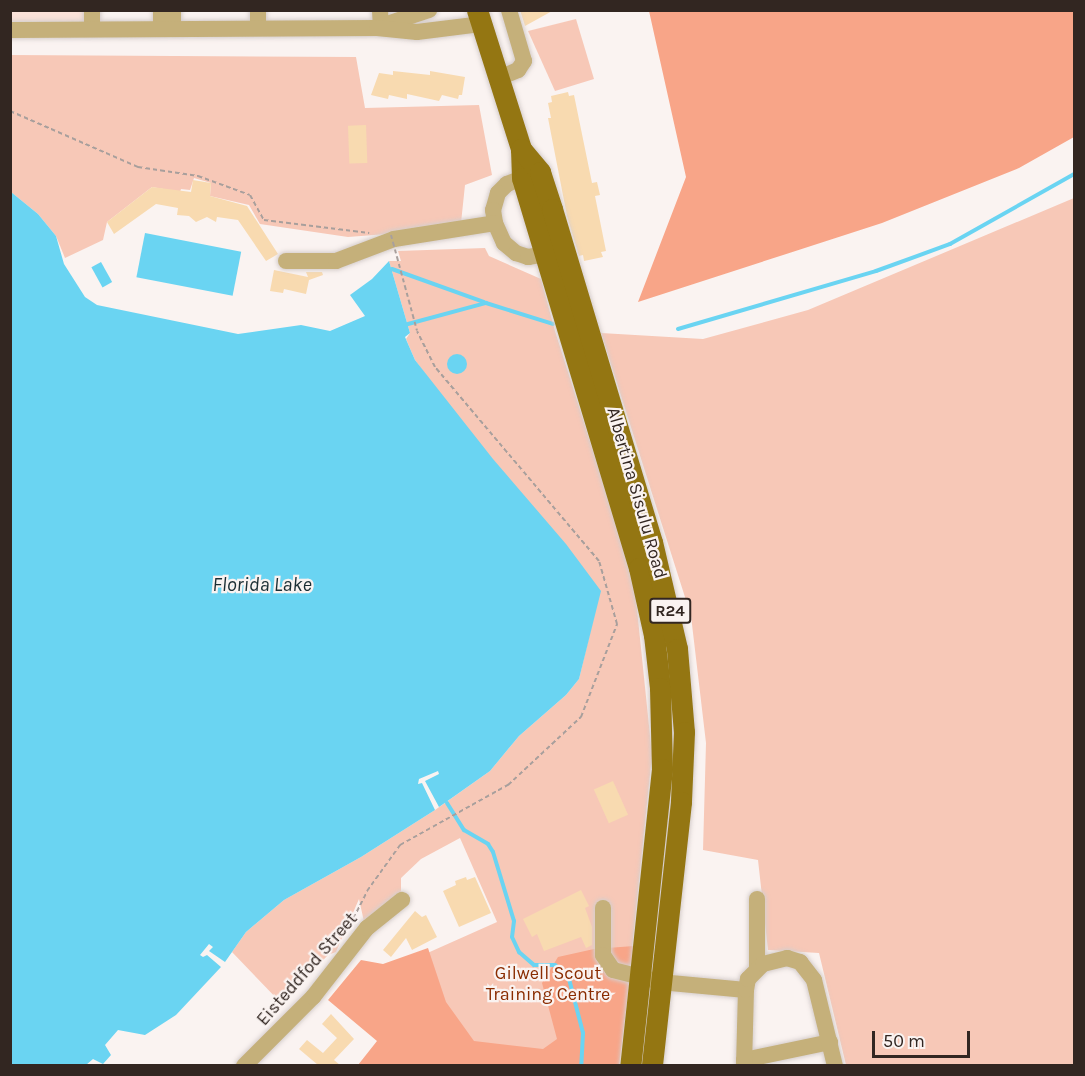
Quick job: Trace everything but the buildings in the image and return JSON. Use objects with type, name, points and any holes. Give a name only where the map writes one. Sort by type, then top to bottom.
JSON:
[{"type":"main road","name":"Albertina Sisulu Road","points":[[479,17],[652,542],[677,650],[684,732],[684,763],[650,980],[630,1065]]},
{"type":"main road","name":"Albertina Sisulu Road","points":[[531,175],[546,254],[639,568],[654,635],[660,688],[662,769],[650,980],[652,1065]]},
{"type":"street","points":[[92,10],[92,29]]},
{"type":"street","points":[[161,10],[167,29]]},
{"type":"street","points":[[167,29],[173,10]]},
{"type":"street","points":[[258,10],[258,28]]},
{"type":"street","points":[[340,10],[340,28]]},
{"type":"street","points":[[10,30],[340,28],[380,23],[429,10]]},
{"type":"street","points":[[499,78],[518,70],[524,61],[509,10]]},
{"type":"street","points":[[380,23],[417,32],[479,17]]},
{"type":"street","points":[[531,175],[507,184],[498,193],[493,210],[495,223],[504,243],[516,253],[528,257],[546,254]]},
{"type":"street","points":[[286,261],[336,261],[394,239],[495,223]]},
{"type":"street","points":[[757,899],[757,968]]},
{"type":"street","name":"Eisteddfod Street","points":[[244,1065],[313,997],[367,928],[402,900]]},
{"type":"street","points":[[603,908],[605,961],[620,973],[650,980],[746,990]]},
{"type":"street","points":[[831,1042],[744,1063],[746,990],[748,979],[757,968],[787,958],[800,962],[806,967],[819,993],[831,1042],[835,1065]]},
{"type":"path","points":[[10,111],[138,167],[198,176],[250,195],[264,220],[379,234]]},
{"type":"path","points":[[349,926],[367,891],[400,845],[508,785],[581,717],[617,624],[599,561],[435,367],[417,331],[391,235]]},
{"type":"shaded area","points":[[11,11],[85,11],[85,21],[11,21]]},
{"type":"green space","points":[[649,11],[1074,11],[1074,137],[1019,168],[882,223],[638,302],[686,177]]},
{"type":"green space","points":[[576,19],[594,79],[555,91],[528,31]]},
{"type":"green space","points":[[10,55],[356,57],[365,108],[479,105],[492,175],[465,185],[461,223],[400,233],[348,237],[260,224],[249,205],[210,196],[211,183],[194,178],[190,190],[181,189],[180,192],[152,187],[107,222],[103,240],[65,258],[56,236],[38,214],[11,192]]},
{"type":"green space","points":[[1074,198],[1074,1065],[846,1065],[819,953],[768,950],[758,860],[703,850],[706,743],[691,616],[601,333],[703,339],[808,310]]},
{"type":"green space","name":"Gilwell Scout Training Centre","points":[[485,248],[489,256],[541,279],[555,331],[634,580],[652,755],[620,1065],[414,1065],[414,959],[497,922],[460,838],[421,859],[401,878],[401,896],[365,926],[359,899],[336,952],[328,955],[281,1003],[232,952],[246,932],[284,900],[361,857],[435,810],[490,771],[519,736],[566,695],[579,679],[600,591],[449,406],[415,360],[406,339],[410,333],[389,261],[401,261],[398,251]]},
{"type":"green space","name":"Gilwell Scout Training Centre","points":[[634,946],[619,1065],[358,1065],[377,1041],[328,1000],[361,960],[383,964],[428,948],[446,1002],[474,1041],[543,1049],[557,1039],[542,983],[558,957],[594,949]]},
{"type":"water","name":"Florida Lake","points":[[11,192],[38,214],[56,236],[64,264],[85,297],[97,305],[238,334],[301,325],[330,331],[365,316],[350,295],[372,279],[389,261],[410,333],[405,337],[415,360],[493,459],[566,544],[601,591],[579,679],[566,695],[519,736],[490,771],[439,807],[425,781],[439,774],[438,771],[419,779],[418,784],[422,783],[435,810],[361,857],[284,900],[246,932],[225,962],[209,951],[213,947],[209,944],[200,955],[203,957],[207,955],[221,967],[176,1015],[145,1035],[118,1030],[105,1045],[111,1055],[103,1064],[93,1059],[86,1065],[11,1065]]},
{"type":"water","points":[[145,233],[241,252],[233,296],[136,277]]},
{"type":"water","points":[[101,262],[112,282],[103,287],[91,267]]},
{"type":"water","points":[[453,354],[461,354],[467,360],[467,368],[461,374],[453,374],[447,368],[447,360]]},
{"type":"waterway","points":[[678,329],[876,271],[950,244],[1074,174]]},
{"type":"waterway","points":[[392,269],[484,302]]},
{"type":"waterway","points":[[408,324],[486,303],[553,324]]},
{"type":"waterway","points":[[447,803],[464,830],[488,844],[493,852],[514,921],[512,937],[519,952],[534,965],[555,965],[568,975],[583,1033],[581,1066]]}]
